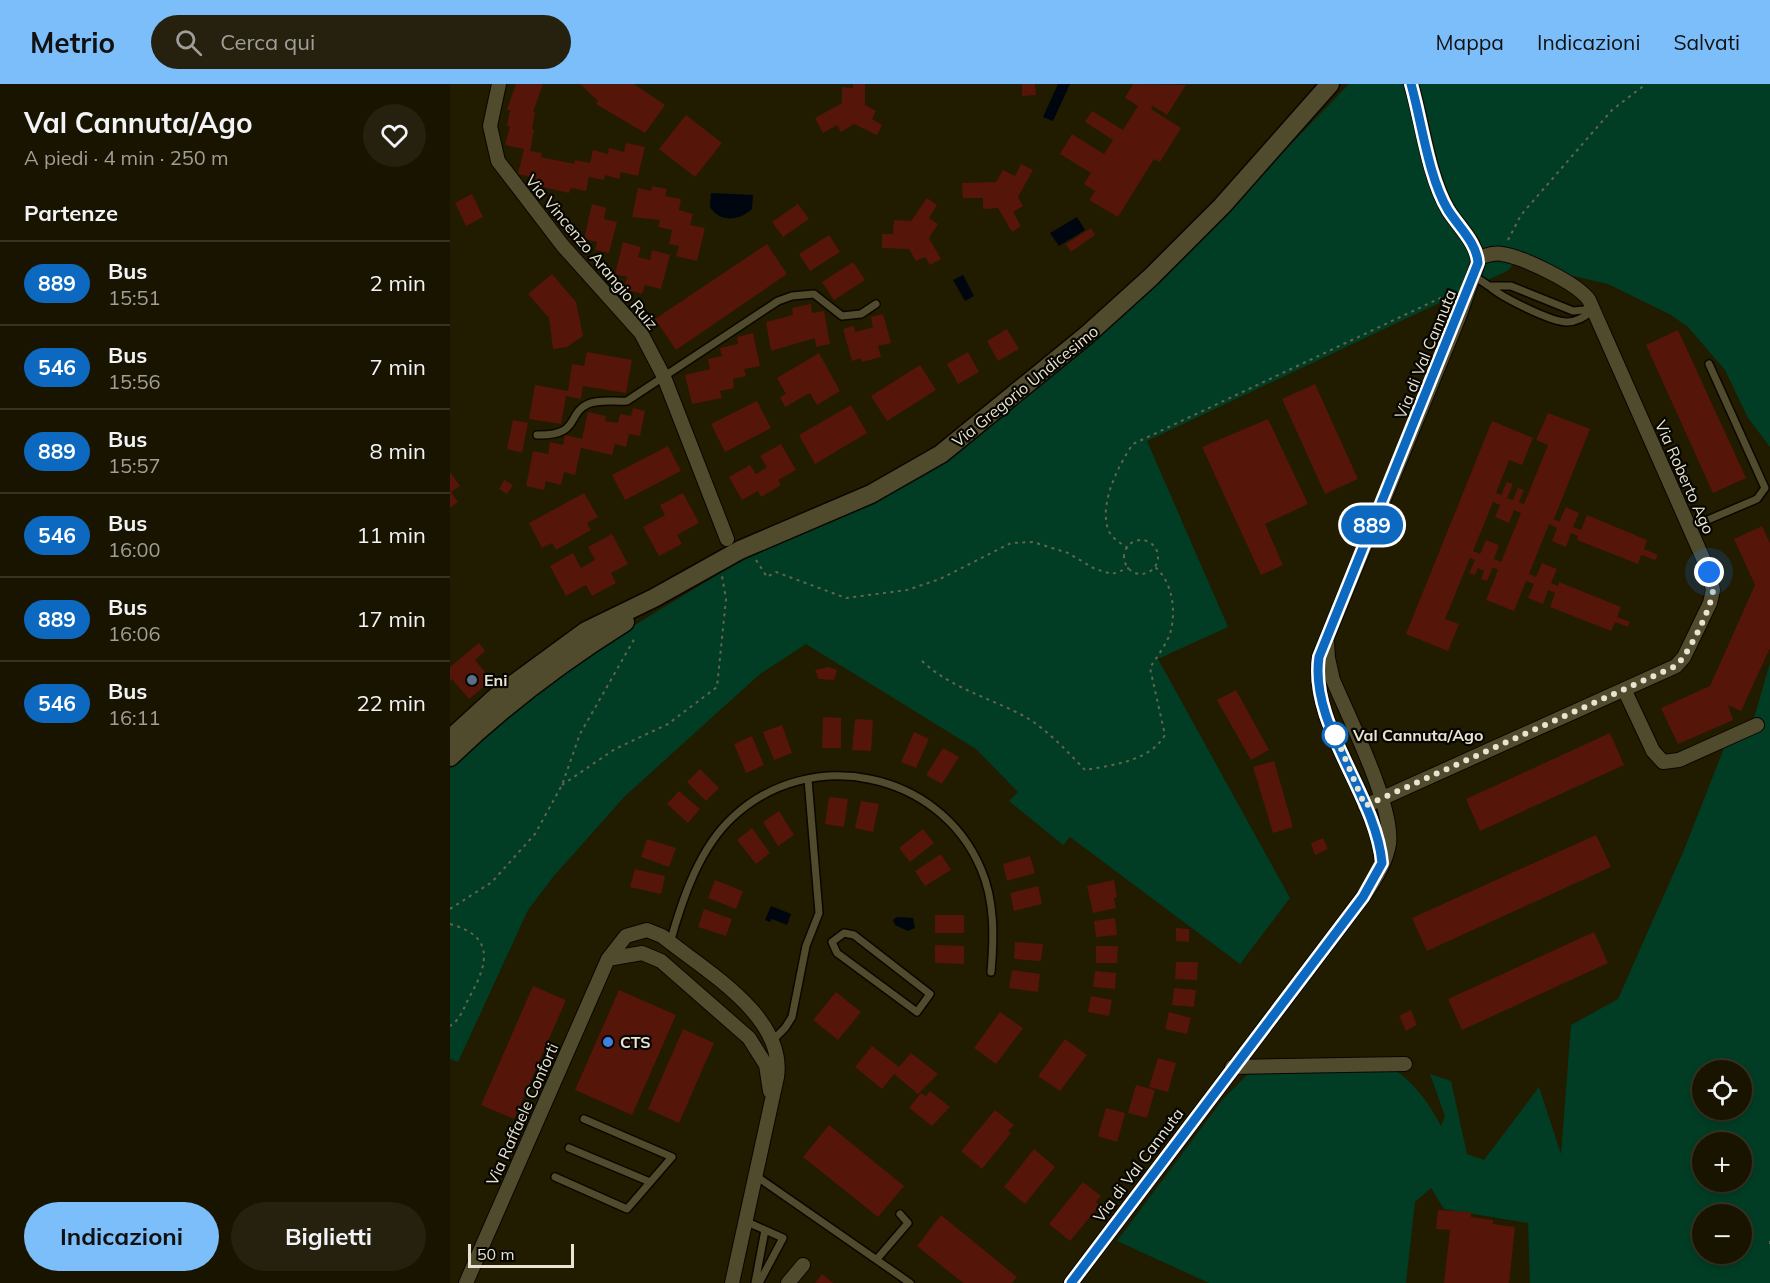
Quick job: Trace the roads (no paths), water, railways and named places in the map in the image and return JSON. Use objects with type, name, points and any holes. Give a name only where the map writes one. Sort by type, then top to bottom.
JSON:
[{"type":"street","name":"Via Vincenzo Arangio Ruiz","points":[[499,84],[490,126],[498,161],[563,246],[635,325],[664,377],[727,539]]},
{"type":"street","name":"Via Gregorio Undicesimo","points":[[450,739],[496,697],[564,645],[611,617],[654,598],[740,550],[871,495],[941,453],[1088,334],[1151,277],[1230,197],[1330,84]]},
{"type":"street","points":[[1411,84],[1443,199],[1478,258]]},
{"type":"street","name":"Via Roberto Ago","points":[[1365,806],[1678,664],[1710,603],[1713,590],[1711,577],[1595,309],[1586,296],[1572,285],[1501,253],[1478,258]]},
{"type":"street","name":"Via di Val Cannuta","points":[[1382,863],[1381,850],[1365,806],[1322,699],[1318,661],[1474,276],[1478,258]]},
{"type":"street","name":"Via Gregorio Undicesimo","points":[[450,757],[522,692],[571,656],[627,621],[654,598]]},
{"type":"street","name":"Via di Val Cannuta","points":[[1071,1283],[1368,890],[1382,863],[1389,836],[1383,798],[1333,680],[1328,658],[1328,636]]},
{"type":"street","points":[[1624,689],[1653,751],[1663,762],[1679,760],[1757,725]]},
{"type":"street","name":"Via Raffaele Conforti","points":[[466,1283],[608,959],[620,942],[640,930],[652,931],[670,943],[747,1005],[768,1028],[773,1040],[778,1070],[732,1283]]},
{"type":"street","name":"Via Raffaele Conforti","points":[[608,959],[636,952],[657,958],[741,1029],[756,1047],[766,1065],[769,1080],[769,1105]]},
{"type":"street","points":[[1232,1067],[1405,1064]]},
{"type":"street","points":[[788,1283],[803,1265]]},
{"type":"lane","points":[[1474,276],[1502,297],[1562,321],[1574,321],[1595,309]]},
{"type":"lane","points":[[1489,286],[1511,286],[1573,311],[1595,309]]},
{"type":"lane","points":[[537,435],[554,435],[567,429],[586,405],[600,401],[627,402],[778,301],[792,296],[814,294],[842,316],[861,314],[876,304]]},
{"type":"lane","points":[[1689,528],[1757,499],[1764,488],[1709,364]]},
{"type":"lane","points":[[670,943],[692,880],[720,831],[755,800],[783,786],[808,779],[847,775],[882,781],[921,798],[949,821],[969,846],[985,880],[992,925],[991,972]]},
{"type":"lane","points":[[773,1040],[790,1023],[806,946],[819,913],[808,779]]},
{"type":"lane","points":[[844,933],[854,935],[930,994],[917,1012],[837,953],[833,946],[834,938],[844,933]]},
{"type":"lane","points":[[555,1177],[627,1209],[672,1157],[584,1119]]},
{"type":"lane","points":[[569,1148],[650,1182]]},
{"type":"lane","points":[[756,1176],[910,1283]]},
{"type":"lane","points":[[877,1259],[908,1223],[900,1214]]},
{"type":"lane","points":[[745,1221],[783,1238],[757,1283]]},
{"type":"lane","points":[[757,1283],[765,1230]]},
{"type":"place","name":"Eni","points":[[472,680]]},
{"type":"place","name":"Val Cannuta/Ago","points":[[1335,735]]},
{"type":"place","name":"CTS","points":[[608,1042]]}]
